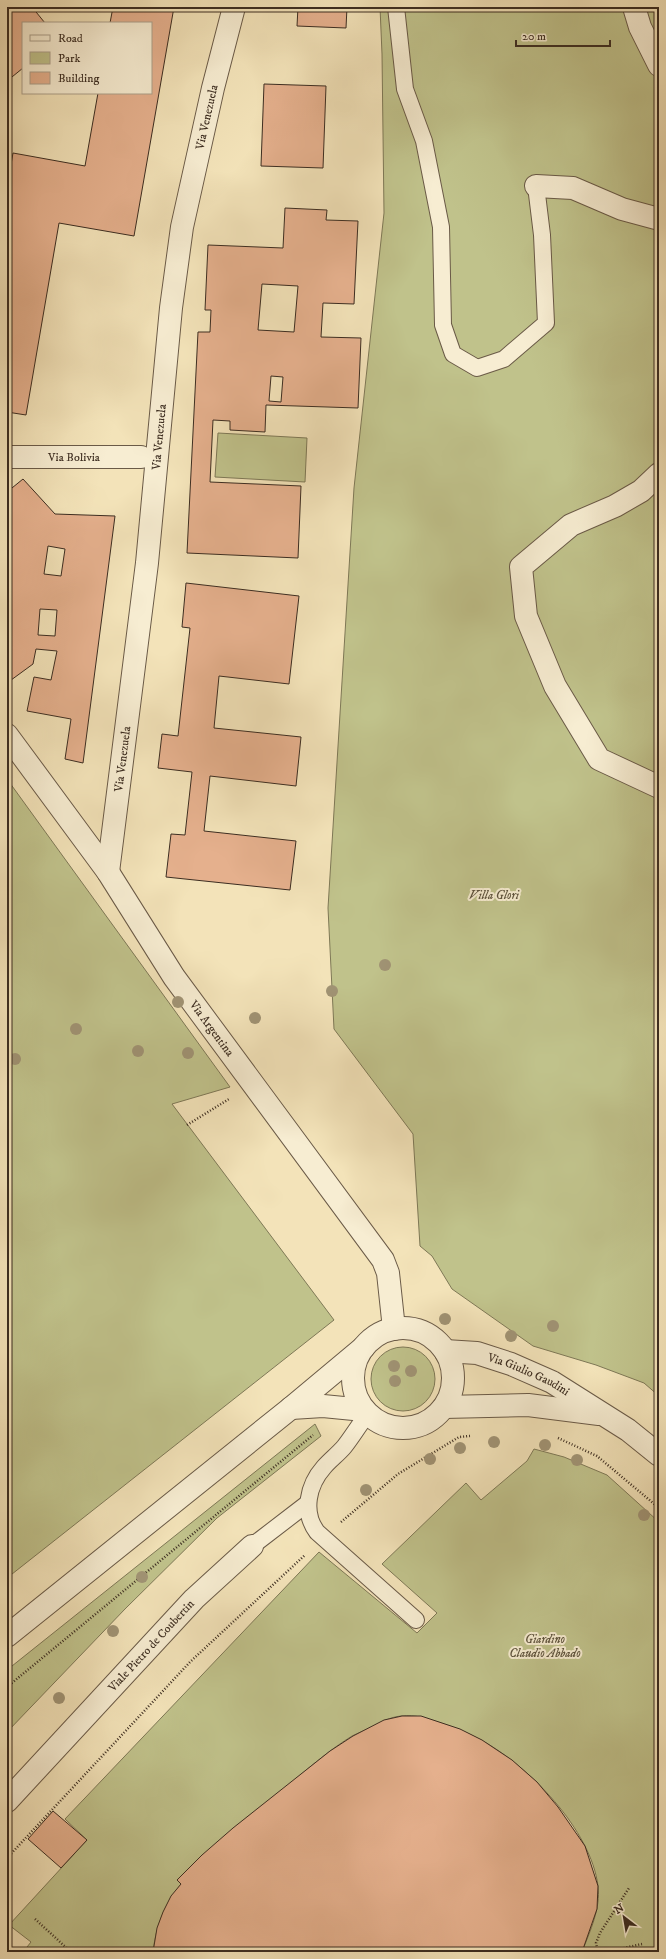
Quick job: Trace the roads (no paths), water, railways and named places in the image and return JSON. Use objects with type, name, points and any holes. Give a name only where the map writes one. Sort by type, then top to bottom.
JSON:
[{"type":"street","name":"Via Venezuela","points":[[108,872],[148,564],[171,308],[182,227],[214,80],[234,7]]},
{"type":"street","points":[[634,7],[640,27],[659,65]]},
{"type":"street","points":[[536,186],[573,188],[622,209],[659,219]]},
{"type":"street","name":"Via Bolivia","points":[[7,457],[141,457]]},
{"type":"street","points":[[659,474],[641,491],[615,506],[571,525],[521,567],[526,616],[555,686],[599,759],[659,787]]},
{"type":"street","name":"Via Argentina","points":[[7,735],[108,872],[174,977],[383,1260],[388,1273],[394,1329]]},
{"type":"street","points":[[7,1636],[292,1408],[377,1336],[394,1329],[404,1328],[424,1332],[440,1344],[450,1360],[453,1379],[449,1397],[444,1407],[439,1414],[430,1421],[412,1428],[404,1429],[388,1426],[365,1412],[323,1406],[292,1408]]},
{"type":"street","points":[[363,1348],[355,1363],[353,1380],[356,1396],[365,1412]]},
{"type":"street","name":"Via Giulio Gaudini","points":[[445,1352],[477,1353],[511,1364],[552,1382],[628,1430],[659,1455]]},
{"type":"street","name":"Via Giulio Gaudini","points":[[444,1407],[528,1404],[607,1416]]},
{"type":"street","name":"Viale Pietro de Coubertin","points":[[7,1801],[194,1600],[252,1546]]},
{"type":"lane","points":[[396,7],[405,90],[424,141],[441,227],[443,325],[453,354],[477,368],[504,359],[546,323],[542,235],[536,186]]},
{"type":"lane","points":[[365,1412],[343,1448],[317,1477],[311,1489],[308,1503],[313,1526],[324,1538],[416,1620]]},
{"type":"lane","name":"Viale Pietro de Coubertin","points":[[252,1546],[308,1503]]},
{"type":"park label","name":"Villa Glori","points":[[494,895]]},
{"type":"park label","name":"Giardino Claudio Abbado","points":[[545,1646]]}]
